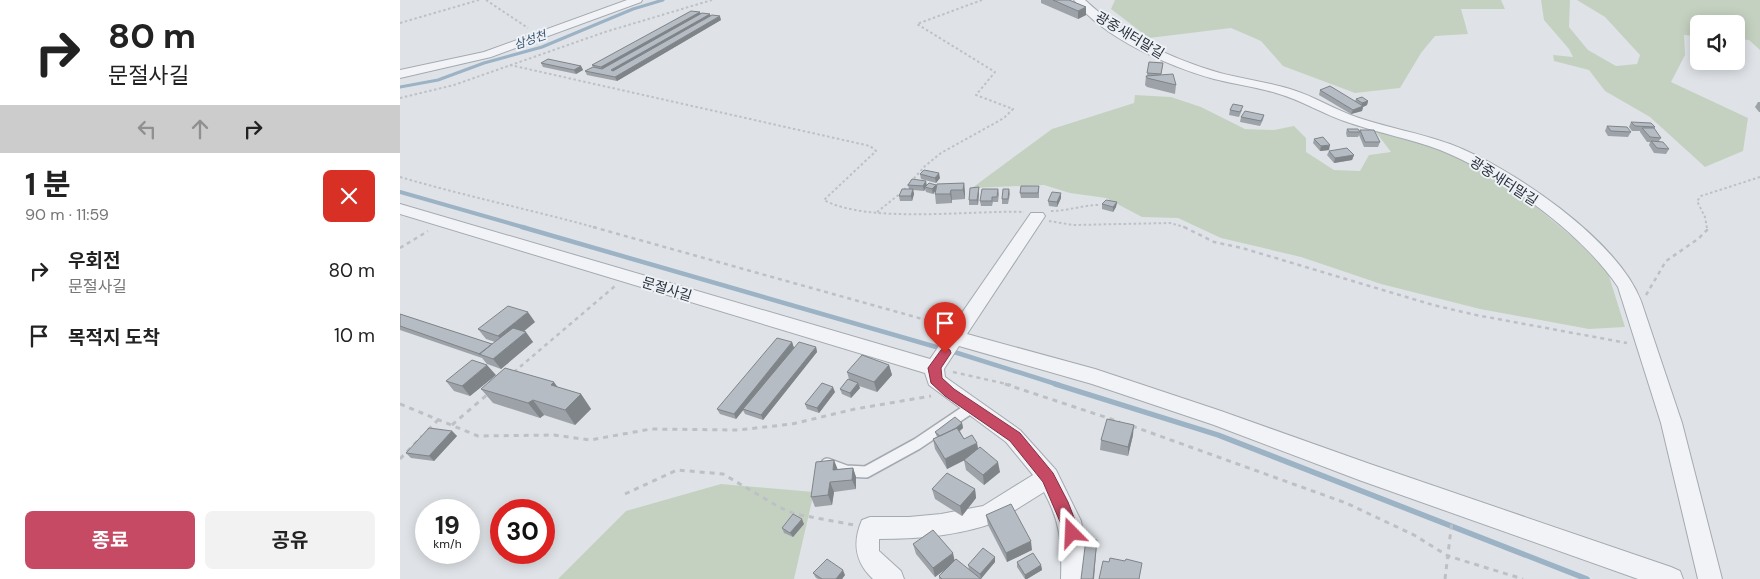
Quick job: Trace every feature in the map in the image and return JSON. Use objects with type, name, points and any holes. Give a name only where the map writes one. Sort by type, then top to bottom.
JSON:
[{"type":"street","points":[[400,74],[479,58],[637,0]]},
{"type":"street","name":"광중새터말길","points":[[1079,0],[1088,10],[1116,30],[1182,64],[1217,76],[1291,93],[1339,115],[1446,147],[1480,163],[1519,188],[1574,230],[1607,260],[1625,284],[1636,312],[1644,346],[1665,403],[1710,579]]},
{"type":"street","name":"문절사길","points":[[400,210],[937,365]]},
{"type":"street","points":[[1036,215],[937,365],[936,380],[950,392],[1015,437],[1048,477],[1061,502],[1072,533],[1073,579]]},
{"type":"street","points":[[956,338],[1095,377],[1222,419],[1376,476],[1671,579]]},
{"type":"street","points":[[892,579],[880,569],[866,552],[866,540],[870,528],[909,528],[941,525],[988,515],[1048,477]]},
{"type":"lane","points":[[824,464],[846,471],[866,472],[917,444],[972,407]]},
{"type":"path","points":[[400,23],[479,0]]},
{"type":"path","points":[[486,0],[539,36]]},
{"type":"path","points":[[400,98],[432,93],[645,18],[712,0]]},
{"type":"path","points":[[875,213],[902,193],[925,166],[941,153],[1004,118],[1013,110],[1007,105],[985,100],[976,95],[994,75],[994,72],[916,24],[982,0]]},
{"type":"path","points":[[510,65],[870,146],[876,151],[824,200],[826,203],[840,208],[875,213],[1012,211],[1036,215],[1051,222],[1073,225],[1170,223],[1190,229],[1214,242],[1242,248],[1337,278],[1433,305],[1513,323],[1644,346]]},
{"type":"path","points":[[400,177],[466,196],[513,205],[956,338]]},
{"type":"path","points":[[1636,312],[1665,261],[1685,246],[1702,238],[1707,230],[1705,218],[1697,201],[1701,196],[1760,177]]},
{"type":"path","points":[[1036,215],[1052,210],[1068,211],[1091,205],[1099,205]]},
{"type":"path","points":[[400,248],[441,223]]},
{"type":"path","points":[[513,373],[626,276]]},
{"type":"path","points":[[937,365],[1015,386],[1244,465],[1346,503],[1414,535],[1448,556],[1523,579]]},
{"type":"path","points":[[452,425],[490,392]]},
{"type":"path","points":[[400,404],[478,436],[554,435],[590,440],[651,429],[738,430],[792,424],[855,409],[892,404],[950,392]]},
{"type":"path","points":[[400,459],[439,419]]},
{"type":"path","points":[[625,494],[677,470],[723,474],[779,507],[796,514],[870,528]]},
{"type":"path","points":[[1445,579],[1453,514]]},
{"type":"green space","points":[[1115,0],[1501,0],[1505,9],[1461,9],[1468,34],[1435,36],[1421,53],[1400,88],[1355,93],[1283,66],[1261,41],[1231,28],[1149,38],[1111,9]]},
{"type":"green space","points":[[1541,0],[1570,0],[1569,27],[1588,50],[1616,66],[1637,64],[1640,55],[1605,17],[1577,0],[1760,0],[1760,50],[1749,40],[1745,40],[1745,15],[1690,15],[1690,35],[1684,35],[1685,55],[1671,82],[1748,118],[1743,151],[1705,167],[1650,117],[1605,91],[1589,70],[1554,61],[1553,55],[1573,57],[1569,49],[1544,20]]},
{"type":"green space","points":[[1135,95],[1171,97],[1201,107],[1245,129],[1274,130],[1294,126],[1306,138],[1306,152],[1334,170],[1360,171],[1369,155],[1391,152],[1375,131],[1440,150],[1482,169],[1536,207],[1576,240],[1608,273],[1625,327],[1589,329],[1480,309],[1381,284],[1301,257],[1221,238],[1178,218],[1142,217],[1106,198],[1070,193],[1044,185],[972,188],[1052,129],[1134,103]]},
{"type":"green space","points":[[721,484],[814,492],[794,579],[558,579],[626,511]]},
{"type":"building","points":[[1053,0],[1069,0],[1086,7],[1078,11]]},
{"type":"building","points":[[691,11],[700,12],[601,67],[592,65]]},
{"type":"building","points":[[702,13],[710,14],[611,70],[613,71],[712,15],[720,16],[615,77],[585,71],[593,67],[602,69]]},
{"type":"building","points":[[548,59],[581,66],[574,70],[541,63]]},
{"type":"building","points":[[1149,62],[1163,63],[1161,74],[1147,73]]},
{"type":"building","points":[[1173,74],[1176,85],[1147,78],[1146,76]]},
{"type":"building","points":[[1330,86],[1363,106],[1353,110],[1320,90]]},
{"type":"building","points":[[1362,97],[1368,101],[1362,103],[1356,99]]},
{"type":"building","points":[[1233,104],[1243,106],[1240,112],[1230,110]]},
{"type":"building","points":[[1245,111],[1264,115],[1261,121],[1241,117]]},
{"type":"building","points":[[1631,122],[1651,123],[1655,127],[1635,126]]},
{"type":"building","points":[[1607,126],[1627,127],[1631,132],[1611,131]]},
{"type":"building","points":[[1642,128],[1654,128],[1661,138],[1650,137]]},
{"type":"building","points":[[1347,129],[1358,129],[1360,132],[1349,132]]},
{"type":"building","points":[[1360,130],[1374,130],[1380,142],[1365,142]]},
{"type":"building","points":[[1323,137],[1330,145],[1321,146],[1314,139]]},
{"type":"building","points":[[1651,141],[1663,142],[1669,149],[1657,148]]},
{"type":"building","points":[[1347,148],[1354,155],[1335,158],[1329,151]]},
{"type":"building","points":[[924,170],[939,173],[935,178],[920,174]]},
{"type":"building","points":[[912,179],[926,181],[923,186],[908,185]]},
{"type":"building","points":[[929,183],[936,185],[932,189],[925,187]]},
{"type":"building","points":[[964,183],[963,190],[951,190],[950,194],[935,194],[937,184]]},
{"type":"building","points":[[1021,186],[1039,186],[1038,193],[1020,193]]},
{"type":"building","points":[[979,187],[977,200],[969,200],[970,188]]},
{"type":"building","points":[[902,189],[913,189],[911,196],[899,196]]},
{"type":"building","points":[[982,189],[998,189],[997,197],[992,197],[992,201],[980,201]]},
{"type":"building","points":[[1003,189],[1009,189],[1008,199],[1002,199]]},
{"type":"building","points":[[1052,192],[1061,193],[1057,202],[1048,201]]},
{"type":"building","points":[[1106,200],[1117,202],[1113,207],[1102,204]]},
{"type":"building","points":[[508,306],[528,312],[498,336],[478,329]]},
{"type":"building","points":[[400,314],[492,344],[480,354],[400,326]]},
{"type":"building","points":[[513,328],[526,332],[493,359],[479,354]]},
{"type":"building","points":[[777,338],[792,342],[734,414],[717,409]]},
{"type":"building","points":[[799,342],[816,347],[761,415],[743,409]]},
{"type":"building","points":[[862,355],[889,365],[874,382],[847,372]]},
{"type":"building","points":[[472,360],[487,365],[462,386],[446,381]]},
{"type":"building","points":[[505,368],[554,382],[551,385],[581,394],[565,410],[533,400],[528,403],[481,389]]},
{"type":"building","points":[[848,379],[858,383],[850,393],[840,389]]},
{"type":"building","points":[[822,383],[833,387],[817,408],[805,404]]},
{"type":"building","points":[[955,417],[962,423],[956,428],[940,436],[935,432]]},
{"type":"building","points":[[1107,419],[1134,425],[1128,447],[1101,440]]},
{"type":"building","points":[[429,428],[452,431],[429,456],[406,453]]},
{"type":"building","points":[[957,428],[964,439],[972,435],[977,443],[945,459],[933,439]]},
{"type":"building","points":[[980,447],[998,462],[983,475],[964,460]]},
{"type":"building","points":[[834,460],[833,470],[853,468],[852,480],[830,482],[828,495],[811,497],[816,462]]},
{"type":"building","points":[[947,473],[975,489],[960,506],[932,489]]},
{"type":"building","points":[[1011,504],[1031,541],[1006,553],[986,515]]},
{"type":"building","points":[[793,514],[802,519],[790,533],[782,528]]},
{"type":"building","points":[[933,530],[953,553],[933,568],[913,544]]},
{"type":"building","points":[[1086,539],[1097,540],[1093,579],[1081,579]]},
{"type":"building","points":[[983,548],[995,557],[980,574],[968,565]]},
{"type":"building","points":[[1033,553],[1041,565],[1025,575],[1017,562]]},
{"type":"building","points":[[1110,558],[1142,563],[1139,579],[1099,579],[1103,561],[1109,562]]},
{"type":"building","points":[[827,559],[843,570],[836,579],[822,579],[813,573]]},
{"type":"building","points":[[956,559],[981,579],[942,579],[939,576]]},
{"type":"waterway","name":"삼성천","points":[[400,87],[438,80],[484,63],[542,47],[633,9],[663,0]]},
{"type":"waterway","points":[[400,192],[526,228]]},
{"type":"waterway","points":[[522,227],[943,349]]},
{"type":"waterway","points":[[951,351],[1059,385]]},
{"type":"waterway","points":[[1055,384],[1218,435],[1587,579]]},
{"type":"route","points":[[945,353],[934,368],[936,380],[950,392],[1015,437],[1048,477],[1061,502],[1072,533]]}]
